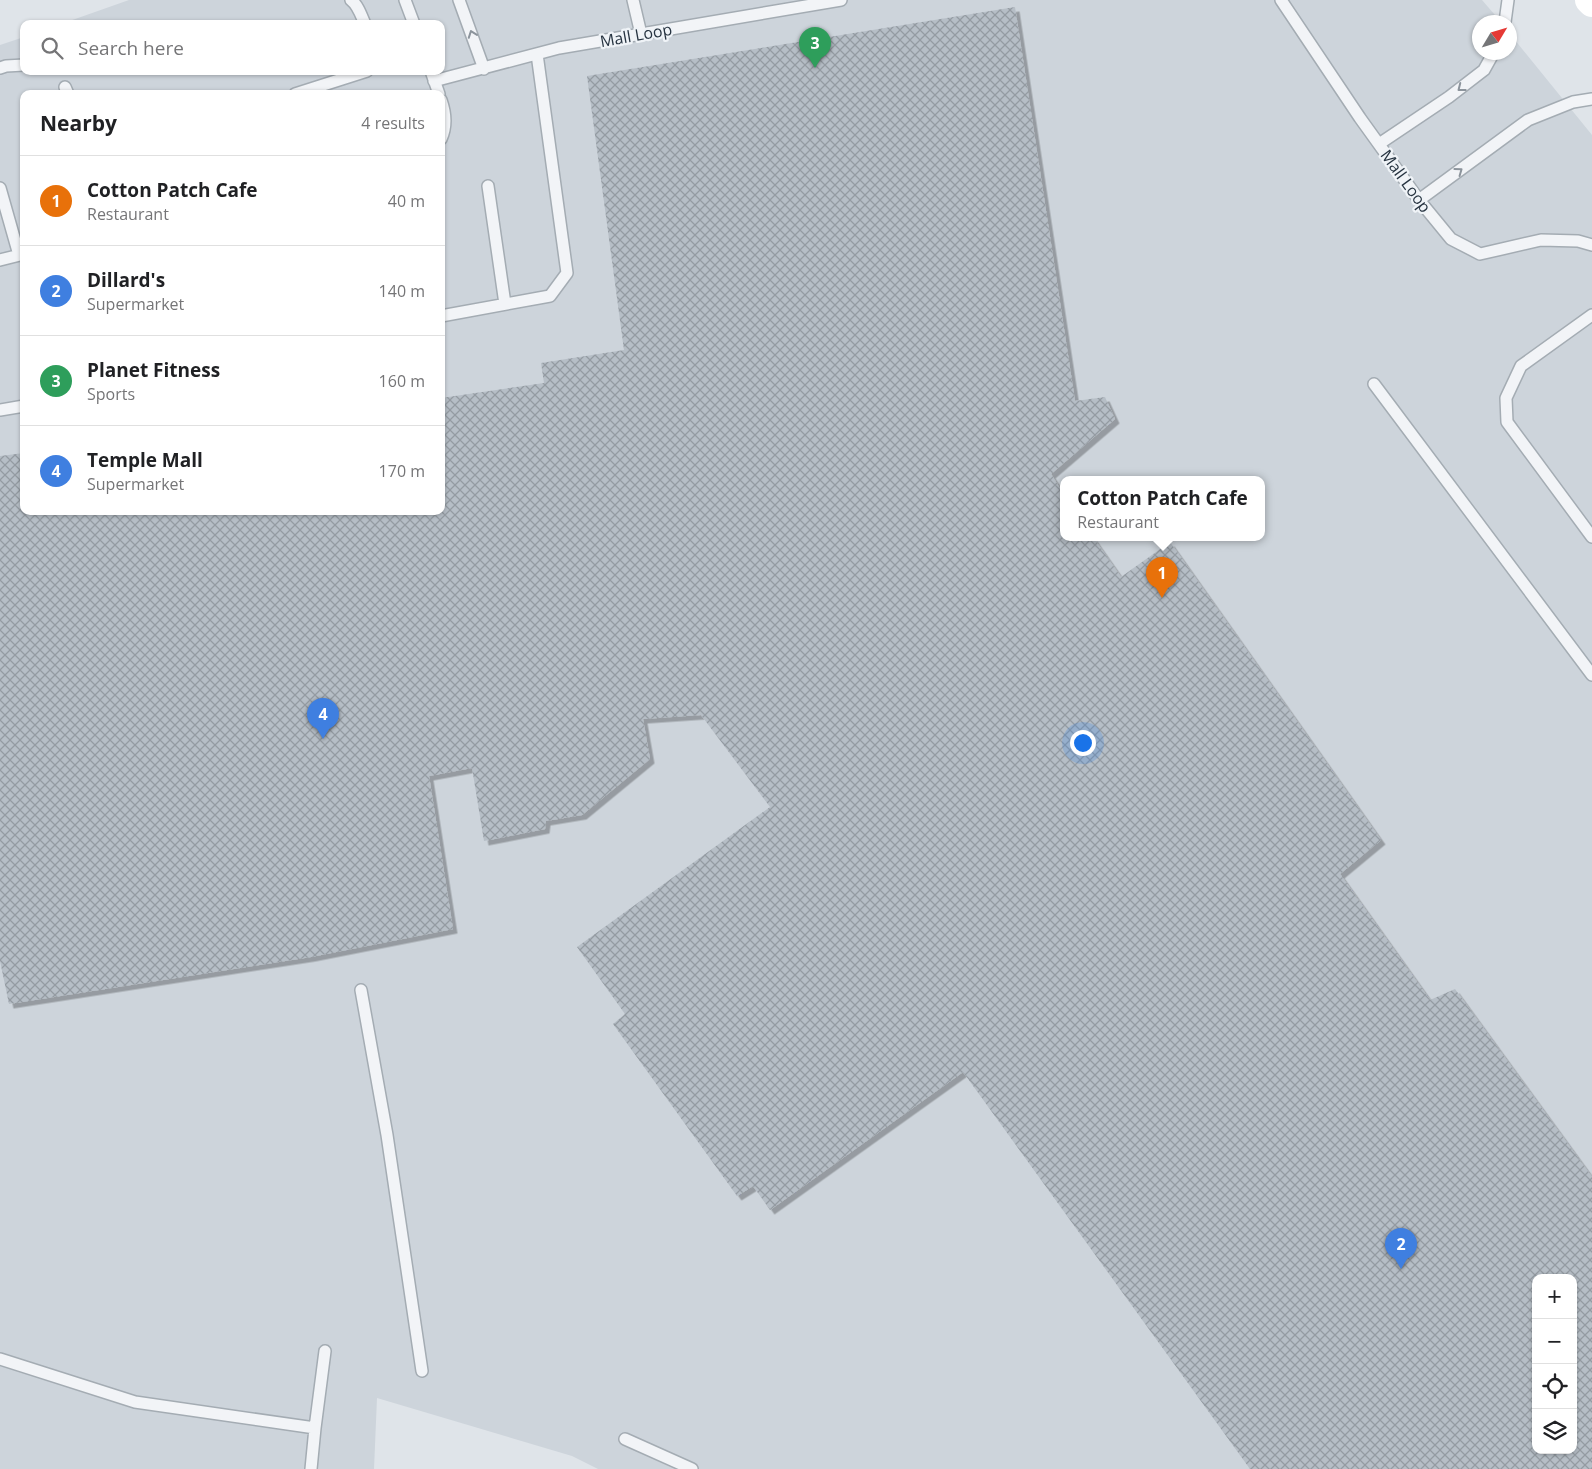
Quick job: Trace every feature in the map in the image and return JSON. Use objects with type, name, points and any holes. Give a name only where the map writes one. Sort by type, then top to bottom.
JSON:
[{"type":"main road","points":[[1589,0],[1592,3]]},
{"type":"lane","points":[[351,0],[363,20]]},
{"type":"lane","points":[[405,0],[412,20]]},
{"type":"lane","points":[[459,0],[484,68]]},
{"type":"lane","points":[[633,0],[641,34]]},
{"type":"lane","name":"Mall Loop","points":[[445,74],[484,68],[559,48],[841,0]]},
{"type":"lane","name":"Mall Loop","points":[[1281,0],[1360,118],[1419,200],[1451,239],[1480,254],[1541,240],[1578,240],[1592,245]]},
{"type":"lane","points":[[1506,15],[1508,0]]},
{"type":"lane","points":[[445,315],[550,296],[567,273],[537,54]]},
{"type":"lane","points":[[1379,144],[1450,97],[1484,70],[1490,60]]},
{"type":"lane","points":[[0,68],[20,65]]},
{"type":"lane","points":[[308,90],[354,75]]},
{"type":"lane","points":[[433,76],[438,90]]},
{"type":"lane","points":[[1419,200],[1528,120],[1573,102],[1592,99]]},
{"type":"lane","points":[[445,110],[445,129]]},
{"type":"lane","points":[[488,186],[505,304]]},
{"type":"lane","points":[[0,188],[20,252]]},
{"type":"lane","points":[[0,260],[20,255]]},
{"type":"lane","points":[[1592,315],[1521,366],[1506,398],[1507,422],[1592,537]]},
{"type":"lane","points":[[1374,384],[1592,675]]},
{"type":"lane","points":[[0,410],[20,407]]},
{"type":"lane","points":[[361,990],[386,1127],[422,1371]]},
{"type":"lane","points":[[311,1469],[325,1351]]},
{"type":"lane","points":[[0,1359],[135,1402],[315,1428]]},
{"type":"lane","points":[[625,1439],[692,1469]]},
{"type":"shaded area","points":[[129,0],[1482,0],[1495,15],[1472,15],[1472,60],[1517,60],[1517,43],[1592,135],[1592,1469],[598,1469],[572,1456],[377,1398],[374,1469],[0,1469],[0,45],[20,38],[20,75],[445,75],[445,20],[72,20]]},
{"type":"building","points":[[1015,7],[1075,401],[1105,397],[1115,419],[1051,474],[1060,488],[1060,541],[1096,541],[1121,577],[1170,542],[1381,840],[1340,874],[1430,1000],[1455,989],[1592,1177],[1592,1469],[1250,1469],[963,1072],[770,1210],[753,1186],[737,1196],[613,1024],[625,1014],[577,947],[770,807],[701,715],[643,719],[650,759],[582,815],[546,821],[545,829],[484,841],[472,768],[429,776],[453,929],[311,957],[9,1004],[0,961],[0,456],[20,454],[20,515],[445,515],[445,397],[544,383],[541,363],[624,350],[587,76]]},
{"type":"place","name":"Planet Fitness","points":[[815,68]]},
{"type":"place","name":"Cotton Patch Cafe","points":[[1162,598]]},
{"type":"place","name":"Temple Mall","points":[[323,739]]},
{"type":"place","name":"Dillard's","points":[[1401,1269]]}]
